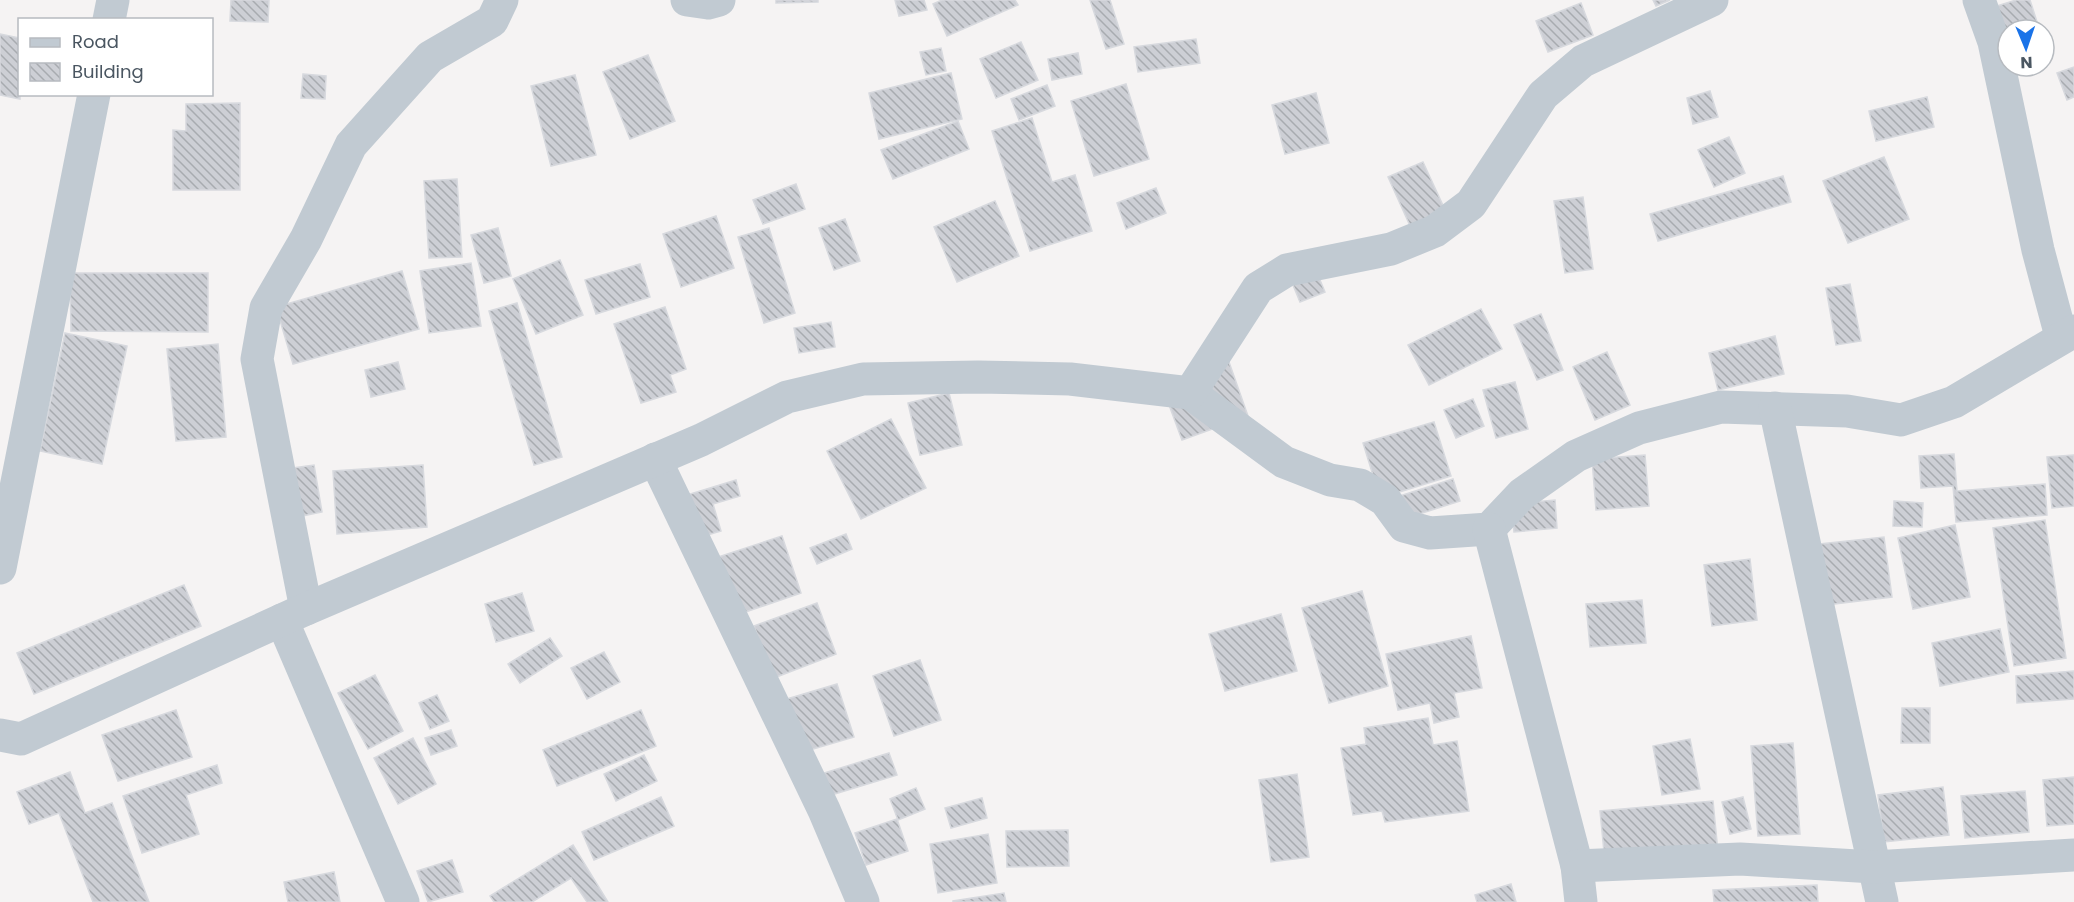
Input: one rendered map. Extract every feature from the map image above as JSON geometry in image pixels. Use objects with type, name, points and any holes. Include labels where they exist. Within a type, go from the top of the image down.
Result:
[{"type":"street","points":[[110,18],[113,0]]},
{"type":"street","points":[[403,902],[294,615],[257,359],[266,308],[306,239],[351,145],[430,57],[492,21],[502,0]]},
{"type":"street","points":[[687,0],[708,3],[719,0]]},
{"type":"street","points":[[1190,393],[1258,288],[1287,270],[1391,249],[1435,231],[1471,204],[1543,95],[1583,61],[1712,0]]},
{"type":"street","points":[[0,735],[21,739],[294,615],[655,459],[787,397],[863,379],[978,377],[1070,379],[1190,393],[1284,462],[1330,480],[1360,485],[1385,500],[1404,526],[1430,533],[1489,529],[1522,494],[1576,456],[1640,428],[1721,407],[1847,411],[1900,420],[1954,402],[2068,333],[2038,250],[1994,42],[1979,0]]},
{"type":"street","points":[[0,568],[94,96]]},
{"type":"street","points":[[1775,408],[1882,902]]},
{"type":"street","points":[[655,459],[824,810],[863,902]]},
{"type":"street","points":[[1489,529],[1577,866],[1581,902]]},
{"type":"street","points":[[1577,866],[1740,859],[1874,867],[2074,855]]},
{"type":"building","points":[[231,0],[269,0],[268,22],[230,21]]},
{"type":"building","points":[[776,0],[818,0],[818,2],[776,3]]},
{"type":"building","points":[[895,0],[924,0],[927,10],[899,16]]},
{"type":"building","points":[[942,0],[1015,0],[1018,5],[947,36],[933,4]]},
{"type":"building","points":[[1090,0],[1110,0],[1124,44],[1106,49]]},
{"type":"building","points":[[1653,0],[1670,0],[1656,6]]},
{"type":"building","points":[[2016,0],[2030,0],[2036,18],[1996,18],[1996,22],[1984,10]]},
{"type":"building","points":[[1581,3],[1593,35],[1548,52],[1536,21]]},
{"type":"building","points":[[0,34],[18,38],[18,96],[20,99],[0,95]]},
{"type":"building","points":[[1196,39],[1200,63],[1138,72],[1134,47]]},
{"type":"building","points":[[1021,42],[1038,80],[996,98],[980,59]]},
{"type":"building","points":[[941,48],[946,71],[926,75],[920,52]]},
{"type":"building","points":[[1078,53],[1082,74],[1052,80],[1048,59]]},
{"type":"building","points":[[648,55],[675,121],[630,139],[603,72]]},
{"type":"building","points":[[2074,67],[2074,97],[2067,100],[2057,73]]},
{"type":"building","points":[[951,73],[962,119],[879,139],[869,93]]},
{"type":"building","points":[[303,74],[326,76],[325,99],[301,98]]},
{"type":"building","points":[[575,75],[596,155],[551,166],[531,86]]},
{"type":"building","points":[[1126,84],[1149,159],[1094,176],[1071,101]]},
{"type":"building","points":[[1047,85],[1055,106],[1019,120],[1011,99]]},
{"type":"building","points":[[1710,91],[1718,117],[1693,124],[1687,98]]},
{"type":"building","points":[[1316,93],[1329,143],[1285,154],[1272,105]]},
{"type":"building","points":[[1927,97],[1934,127],[1876,141],[1869,111]]},
{"type":"building","points":[[240,103],[240,190],[173,190],[173,130],[186,131],[186,104]]},
{"type":"building","points":[[1032,118],[1052,182],[1075,175],[1092,231],[1030,251],[992,131]]},
{"type":"building","points":[[958,121],[969,149],[893,179],[881,150]]},
{"type":"building","points":[[1729,137],[1745,173],[1714,187],[1698,150]]},
{"type":"building","points":[[1884,157],[1909,219],[1848,243],[1823,181]]},
{"type":"building","points":[[1423,162],[1446,212],[1411,228],[1388,177]]},
{"type":"building","points":[[1783,176],[1791,202],[1658,241],[1650,214]]},
{"type":"building","points":[[457,179],[462,257],[429,258],[424,181]]},
{"type":"building","points":[[796,184],[805,209],[763,224],[753,200]]},
{"type":"building","points":[[1156,188],[1166,213],[1126,229],[1117,203]]},
{"type":"building","points":[[1583,197],[1593,269],[1565,273],[1554,201]]},
{"type":"building","points":[[995,201],[1019,256],[957,282],[934,227]]},
{"type":"building","points":[[716,216],[734,268],[681,287],[663,234]]},
{"type":"building","points":[[845,219],[860,261],[834,270],[819,228]]},
{"type":"building","points":[[498,228],[511,276],[484,283],[471,235]]},
{"type":"building","points":[[769,228],[795,313],[764,323],[738,237]]},
{"type":"building","points":[[560,260],[583,315],[536,334],[513,279]]},
{"type":"building","points":[[471,263],[481,326],[429,333],[420,271]]},
{"type":"building","points":[[1313,263],[1325,292],[1300,302],[1288,273]]},
{"type":"building","points":[[640,264],[650,297],[596,314],[585,280]]},
{"type":"building","points":[[402,271],[419,329],[293,364],[276,307]]},
{"type":"building","points":[[70,273],[208,273],[208,332],[71,331]]},
{"type":"building","points":[[1850,284],[1861,341],[1836,345],[1826,288]]},
{"type":"building","points":[[517,303],[562,457],[534,465],[489,311]]},
{"type":"building","points":[[665,307],[686,369],[670,375],[676,392],[641,403],[614,324]]},
{"type":"building","points":[[1481,309],[1502,349],[1429,385],[1408,345]]},
{"type":"building","points":[[1541,314],[1563,370],[1537,380],[1514,325]]},
{"type":"building","points":[[831,322],[835,347],[799,353],[794,328]]},
{"type":"building","points":[[65,333],[127,346],[102,464],[40,451]]},
{"type":"building","points":[[1775,336],[1784,374],[1718,390],[1709,353]]},
{"type":"building","points":[[218,344],[226,437],[176,441],[167,349]]},
{"type":"building","points":[[1607,352],[1630,405],[1595,420],[1573,367]]},
{"type":"building","points":[[398,362],[405,389],[371,397],[365,370]]},
{"type":"building","points":[[1229,362],[1248,416],[1182,440],[1162,386]]},
{"type":"building","points":[[1515,382],[1528,429],[1496,438],[1483,390]]},
{"type":"building","points":[[949,393],[962,445],[920,455],[908,403]]},
{"type":"building","points":[[1473,399],[1484,426],[1456,438],[1444,410]]},
{"type":"building","points":[[891,419],[926,488],[861,519],[827,451]]},
{"type":"building","points":[[1434,422],[1451,476],[1380,498],[1363,443]]},
{"type":"building","points":[[1954,454],[1957,491],[2045,484],[2047,515],[1956,522],[1953,486],[1921,488],[1919,456]]},
{"type":"building","points":[[1645,455],[1649,506],[1596,510],[1592,459]]},
{"type":"building","points":[[2074,455],[2074,506],[2052,508],[2047,457]]},
{"type":"building","points":[[314,465],[322,512],[302,516],[293,468]]},
{"type":"building","points":[[423,465],[427,527],[337,534],[333,471]]},
{"type":"building","points":[[1453,479],[1460,501],[1391,523],[1384,501]]},
{"type":"building","points":[[736,480],[740,496],[713,504],[721,531],[687,541],[674,499]]},
{"type":"building","points":[[1555,500],[1557,528],[1514,532],[1511,504]]},
{"type":"building","points":[[1894,501],[1923,503],[1922,527],[1893,526]]},
{"type":"building","points":[[2045,520],[2066,658],[2014,666],[1993,528]]},
{"type":"building","points":[[1955,525],[1970,597],[1913,609],[1898,538]]},
{"type":"building","points":[[846,534],[852,549],[817,564],[810,548]]},
{"type":"building","points":[[782,536],[801,593],[725,619],[706,561]]},
{"type":"building","points":[[1884,537],[1892,597],[1827,605],[1820,544]]},
{"type":"building","points":[[1750,559],[1757,620],[1712,626],[1704,565]]},
{"type":"building","points":[[184,585],[201,626],[34,694],[17,653]]},
{"type":"building","points":[[1362,591],[1388,686],[1329,703],[1302,608]]},
{"type":"building","points":[[522,593],[534,631],[496,642],[485,604]]},
{"type":"building","points":[[1642,600],[1646,643],[1590,647],[1586,604]]},
{"type":"building","points":[[817,603],[836,654],[774,678],[754,626]]},
{"type":"building","points":[[1281,614],[1297,671],[1225,691],[1209,634]]},
{"type":"building","points":[[2000,629],[2009,672],[1940,686],[1932,643]]},
{"type":"building","points":[[1471,636],[1482,688],[1454,693],[1459,717],[1434,723],[1430,703],[1398,710],[1386,654]]},
{"type":"building","points":[[550,638],[562,656],[520,683],[508,664]]},
{"type":"building","points":[[604,652],[620,682],[587,699],[571,668]]},
{"type":"building","points":[[920,660],[941,720],[894,736],[873,676]]},
{"type":"building","points":[[2074,671],[2074,699],[2017,703],[2016,676]]},
{"type":"building","points":[[375,675],[403,731],[368,749],[338,693]]},
{"type":"building","points":[[837,684],[854,737],[796,754],[780,701]]},
{"type":"building","points":[[437,695],[449,721],[430,729],[419,703]]},
{"type":"building","points":[[1902,708],[1930,708],[1930,743],[1901,743]]},
{"type":"building","points":[[176,710],[192,757],[118,781],[102,735]]},
{"type":"building","points":[[641,710],[656,746],[557,786],[543,750]]},
{"type":"building","points":[[1428,718],[1433,745],[1457,741],[1469,811],[1385,822],[1382,811],[1353,815],[1341,748],[1366,744],[1364,728]]},
{"type":"building","points":[[451,730],[457,746],[431,755],[425,738]]},
{"type":"building","points":[[413,738],[436,784],[398,804],[374,758]]},
{"type":"building","points":[[1690,739],[1700,789],[1662,795],[1653,746]]},
{"type":"building","points":[[1793,743],[1800,834],[1758,836],[1751,746]]},
{"type":"building","points":[[889,753],[897,775],[815,800],[808,778]]},
{"type":"building","points":[[644,755],[657,781],[616,801],[604,774]]},
{"type":"building","points":[[217,765],[222,783],[186,795],[199,834],[142,853],[123,796]]},
{"type":"building","points":[[70,772],[85,813],[112,803],[149,902],[93,902],[59,813],[29,824],[17,792]]},
{"type":"building","points":[[1297,774],[1309,857],[1271,862],[1259,780]]},
{"type":"building","points":[[2074,777],[2074,824],[2047,826],[2043,780]]},
{"type":"building","points":[[1943,787],[1949,835],[1884,842],[1878,795]]},
{"type":"building","points":[[916,788],[925,809],[898,820],[890,799]]},
{"type":"building","points":[[2025,791],[2029,832],[1965,838],[1961,796]]},
{"type":"building","points":[[661,797],[674,826],[594,860],[582,832]]},
{"type":"building","points":[[1743,797],[1751,829],[1730,834],[1722,802]]},
{"type":"building","points":[[982,798],[987,818],[951,828],[945,808]]},
{"type":"building","points":[[1713,801],[1718,852],[1605,862],[1600,811]]},
{"type":"building","points":[[897,819],[908,851],[866,865],[855,833]]},
{"type":"building","points":[[1068,830],[1069,866],[1007,867],[1006,831]]},
{"type":"building","points":[[988,834],[997,883],[938,893],[930,844]]},
{"type":"building","points":[[573,845],[608,902],[587,902],[571,878],[532,902],[494,902],[490,896]]},
{"type":"building","points":[[452,860],[463,892],[428,902],[417,871]]},
{"type":"building","points":[[334,872],[340,902],[288,902],[284,882]]},
{"type":"building","points":[[1511,884],[1516,902],[1477,902],[1475,895]]},
{"type":"building","points":[[1817,885],[1818,902],[1714,902],[1713,890]]},
{"type":"building","points":[[1004,893],[1006,902],[953,902],[953,901]]}]
